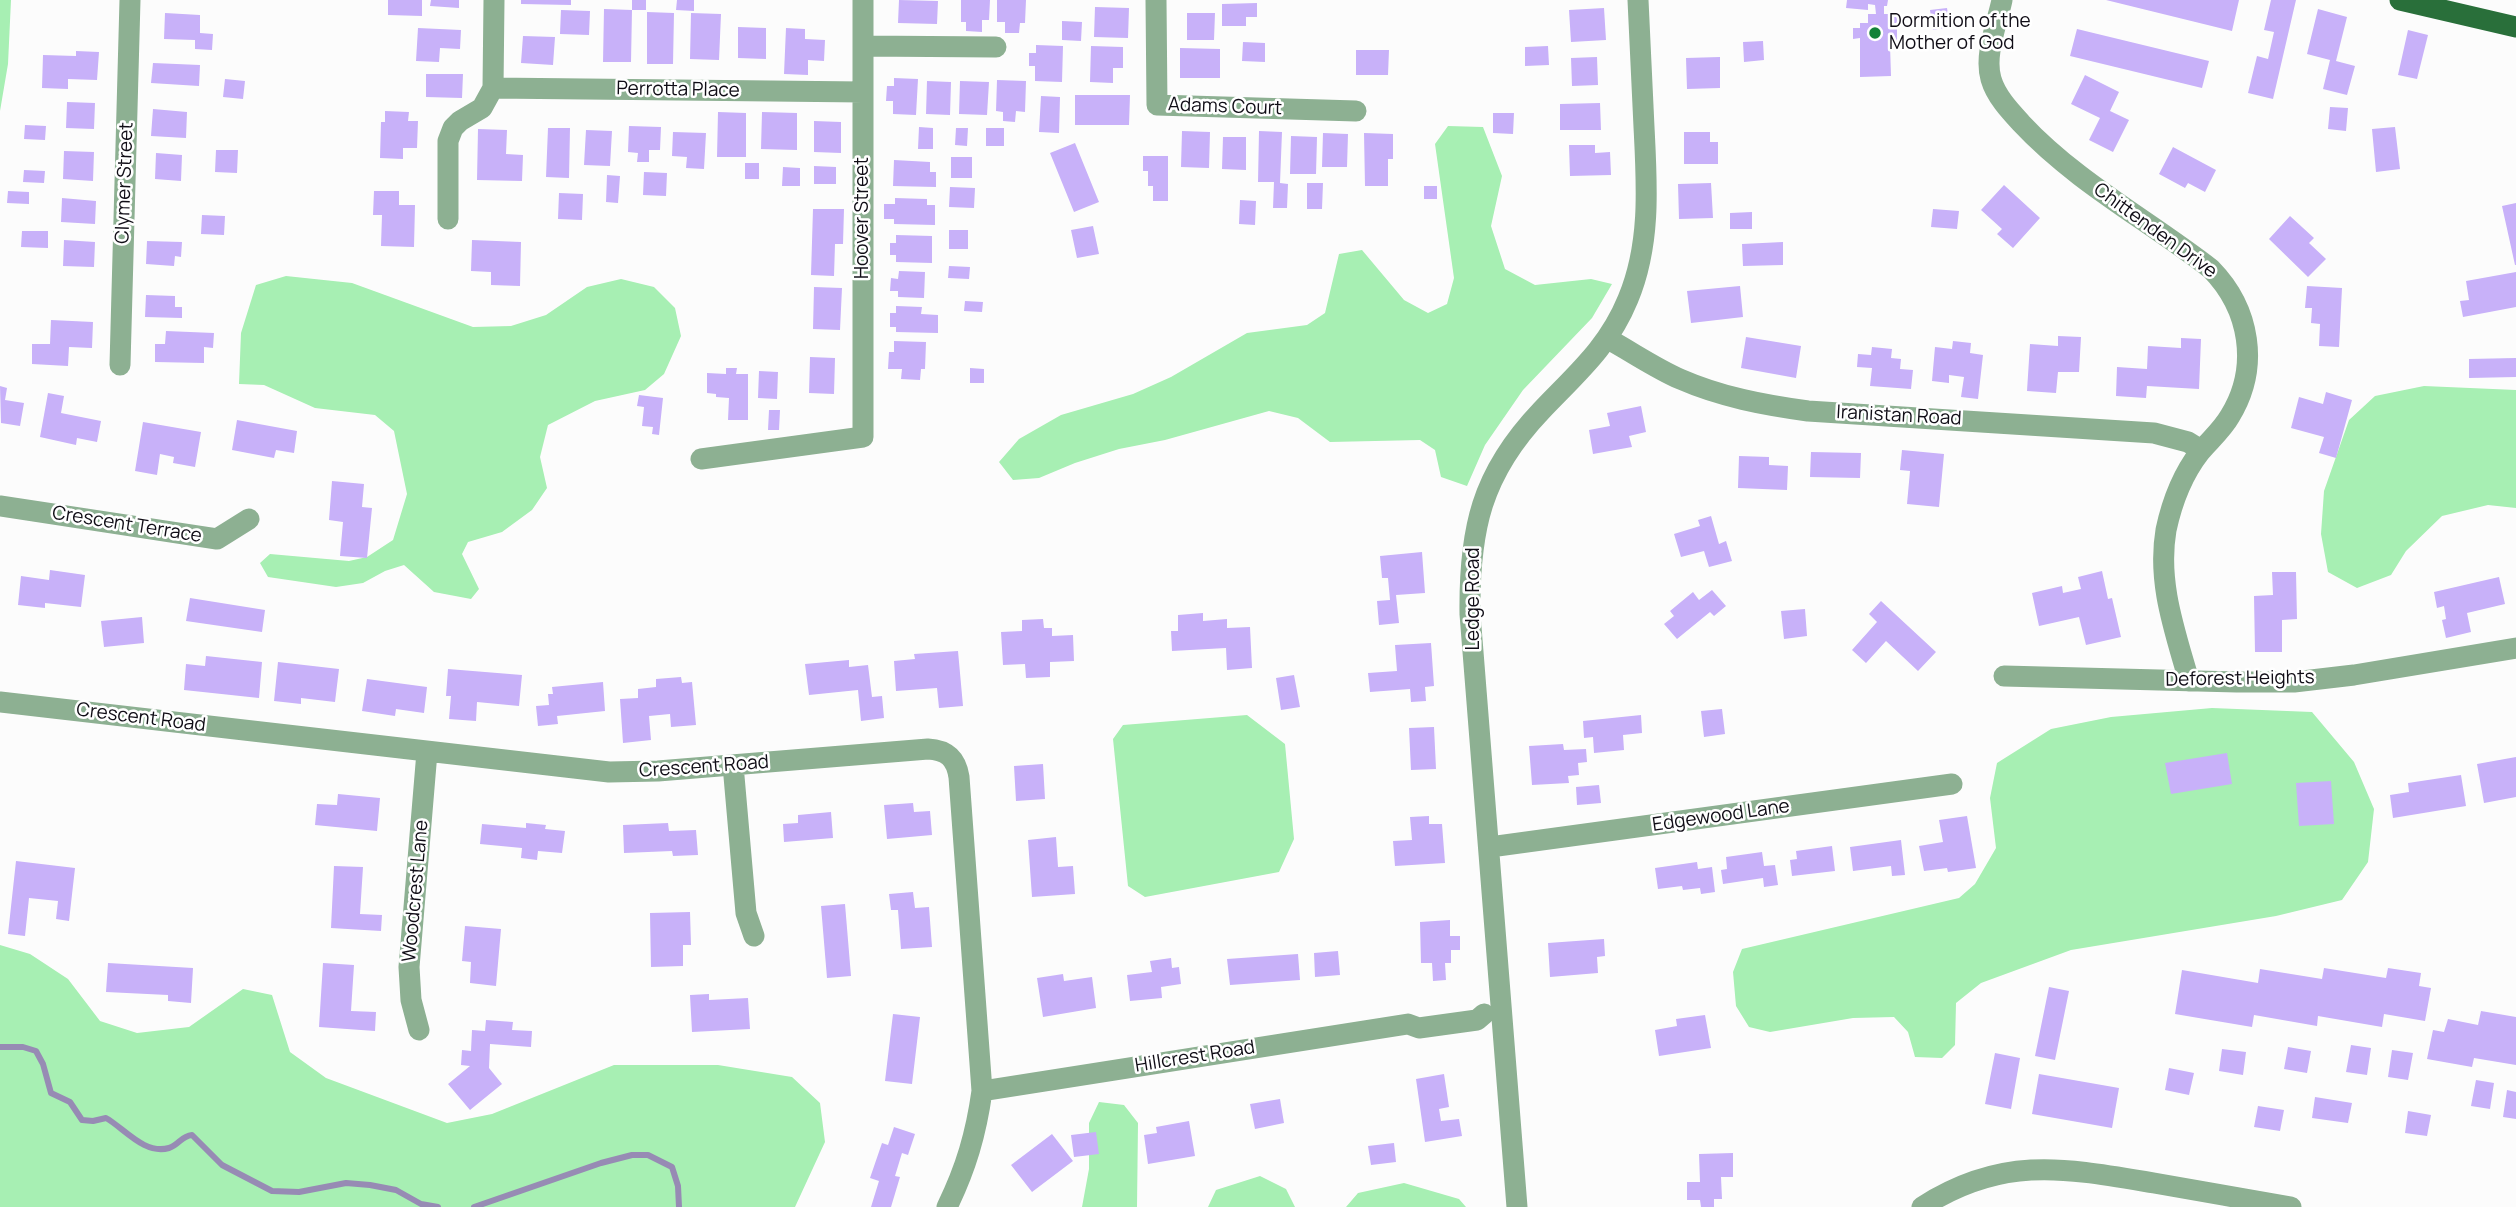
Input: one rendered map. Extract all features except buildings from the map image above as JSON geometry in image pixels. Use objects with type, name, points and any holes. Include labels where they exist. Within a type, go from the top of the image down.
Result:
[{"type":"main road","points":[[2400,0],[2516,27]]},
{"type":"street","name":"Clymer Street","points":[[120,365],[130,0]]},
{"type":"street","points":[[449,219],[448,141],[453,128],[482,108],[493,88],[494,0]]},
{"type":"street","name":"Hoover Street","points":[[701,459],[863,437],[863,0]]},
{"type":"street","name":"Adams Court","points":[[1156,0],[1157,105],[1356,111]]},
{"type":"street","name":"Ledge Road","points":[[1517,1207],[1493,1013],[1490,847],[1470,614],[1470,576],[1475,531],[1486,492],[1507,453],[1528,424],[1580,373],[1608,339],[1629,298],[1636,277],[1646,227],[1639,0]]},
{"type":"street","name":"Chittenden Drive","points":[[2002,0],[1991,50],[1990,71],[1991,80],[2004,103],[2034,137],[2071,169],[2211,269],[2226,285],[2245,324],[2246,369],[2242,391],[2233,412],[2221,430],[2201,450],[2178,489],[2166,530],[2163,573],[2165,592],[2189,681]]},
{"type":"street","points":[[863,46],[996,47]]},
{"type":"street","name":"Perrotta Place","points":[[493,88],[863,92]]},
{"type":"street","name":"Iranistan Road","points":[[1608,339],[1680,379],[1754,403],[1808,411],[2154,433],[2180,439],[2201,450]]},
{"type":"street","name":"Crescent Terrace","points":[[0,506],[217,539],[249,519]]},
{"type":"street","name":"Deforest Heights","points":[[2004,676],[2294,682],[2354,675],[2516,648]]},
{"type":"street","name":"Crescent Road","points":[[0,702],[609,772],[938,749],[954,759],[959,777],[982,1091],[976,1130],[967,1161],[947,1207]]},
{"type":"street","name":"Woodcrest Lane","points":[[419,1030],[411,1000],[409,967],[427,752]]},
{"type":"street","points":[[733,765],[746,914],[754,936]]},
{"type":"street","name":"Edgewood Lane","points":[[1490,847],[1952,784]]},
{"type":"street","name":"Hillcrest Road","points":[[982,1091],[1408,1024],[1418,1016],[1476,1009],[1493,1013]]},
{"type":"street","points":[[1922,1207],[1986,1178],[2008,1172],[2054,1168],[2093,1172],[2291,1207]]},
{"type":"green space","points":[[0,0],[11,0],[8,64],[0,111]]},
{"type":"green space","points":[[1448,126],[1483,127],[1502,176],[1491,226],[1505,269],[1535,285],[1591,279],[1612,284],[1592,318],[1523,390],[1485,445],[1467,486],[1441,477],[1435,450],[1420,440],[1330,442],[1298,418],[1269,411],[1165,440],[1119,449],[1039,478],[1013,480],[999,462],[1019,439],[1061,415],[1133,394],[1171,377],[1247,333],[1307,325],[1325,313],[1339,254],[1362,250],[1404,300],[1428,313],[1447,304],[1454,278],[1435,144]]},
{"type":"green space","points":[[286,276],[352,283],[473,327],[511,326],[546,315],[587,287],[621,279],[654,287],[675,308],[681,336],[664,374],[645,390],[595,401],[548,425],[540,457],[547,488],[532,510],[502,532],[468,542],[462,554],[479,589],[471,599],[434,592],[404,565],[385,571],[363,583],[336,587],[268,577],[260,563],[270,554],[349,561],[367,557],[393,540],[407,494],[394,431],[375,415],[315,408],[264,385],[239,384],[241,333],[256,285]]},
{"type":"green space","points":[[2424,386],[2516,390],[2516,508],[2488,505],[2442,516],[2406,551],[2391,575],[2357,588],[2328,572],[2321,534],[2324,491],[2349,420],[2375,396]]},
{"type":"green space","points":[[2212,708],[2312,712],[2354,762],[2374,809],[2368,862],[2342,900],[2276,916],[2071,950],[1981,983],[1956,1003],[1955,1045],[1942,1058],[1915,1057],[1908,1032],[1894,1017],[1853,1018],[1770,1032],[1749,1027],[1736,1006],[1733,972],[1742,949],[1959,898],[1975,884],[1996,848],[1990,798],[1997,763],[2051,729],[2111,717]]},
{"type":"green space","points":[[1247,715],[1285,744],[1294,839],[1279,872],[1145,897],[1128,886],[1113,739],[1123,725]]},
{"type":"green space","points":[[0,945],[30,954],[68,979],[100,1021],[137,1033],[189,1027],[243,989],[272,995],[290,1052],[326,1078],[447,1123],[492,1114],[614,1065],[718,1065],[792,1077],[820,1103],[825,1142],[795,1207],[0,1207]]},
{"type":"green space","points":[[1099,1102],[1124,1105],[1138,1123],[1137,1207],[1082,1207],[1089,1169],[1089,1123]]},
{"type":"green space","points":[[1260,1176],[1286,1189],[1295,1207],[1208,1207],[1216,1190]]},
{"type":"green space","points":[[1404,1183],[1459,1199],[1466,1207],[1346,1207],[1358,1193]]},
{"type":"waterway","points":[[0,1047],[23,1047],[36,1051],[43,1064],[51,1093],[70,1102],[82,1120],[106,1118],[151,1148],[169,1148],[192,1135],[222,1165],[272,1191],[299,1192],[346,1183],[370,1185],[396,1190],[421,1204],[438,1207]]},
{"type":"waterway","points":[[474,1207],[632,1155],[648,1155],[672,1167],[678,1186],[679,1207]]},
{"type":"place","name":"Dormition of the Mother of God","points":[[1875,33]]}]
